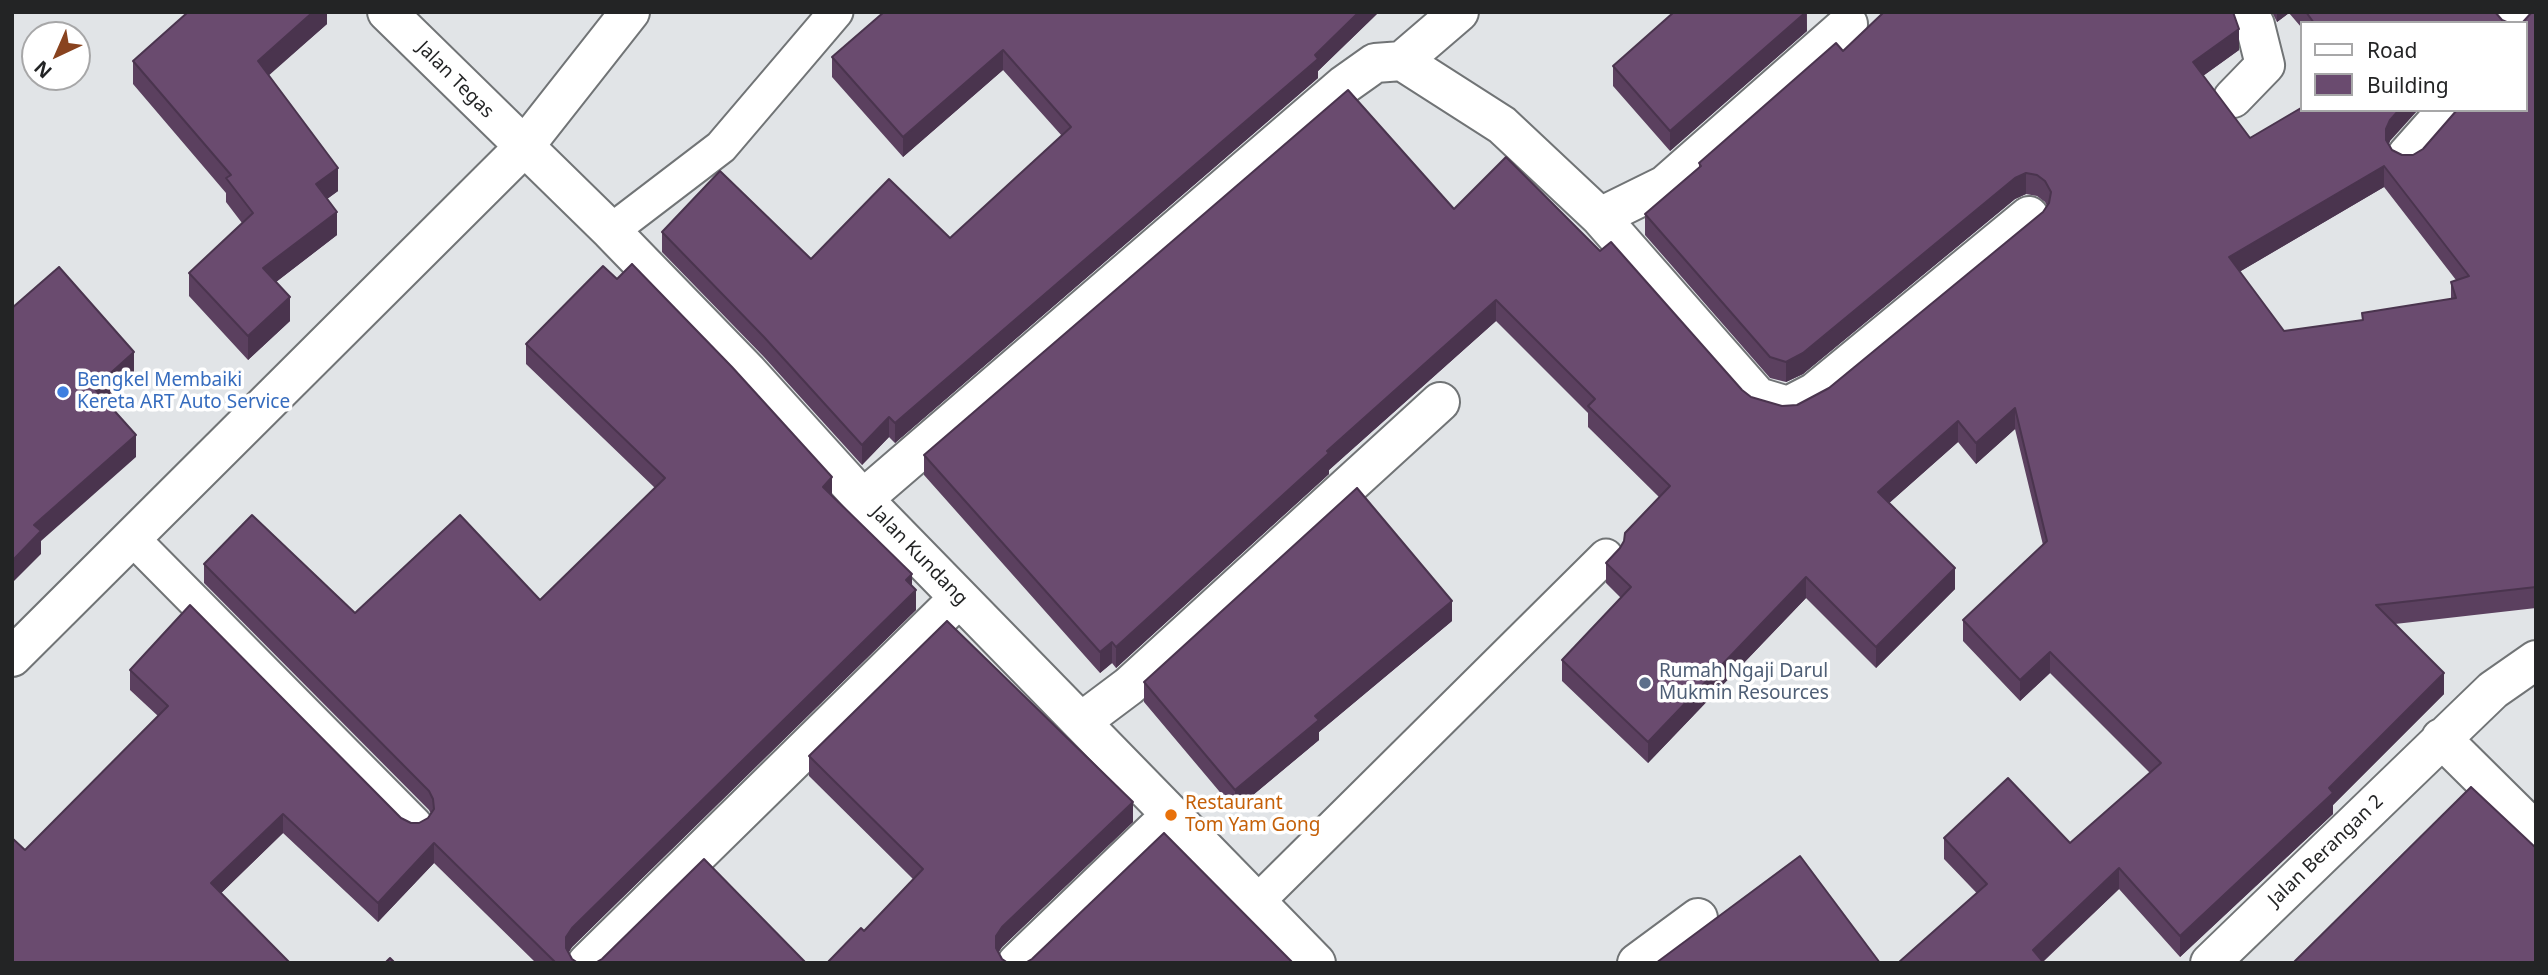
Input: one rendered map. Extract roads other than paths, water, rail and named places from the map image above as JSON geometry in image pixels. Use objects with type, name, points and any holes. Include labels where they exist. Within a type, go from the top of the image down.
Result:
[{"type":"street","name":"Jalan Tegas","points":[[387,12],[523,148]]},
{"type":"street","points":[[12,657],[523,148],[630,12]]},
{"type":"street","points":[[863,499],[1344,85],[1375,63],[1402,61],[1459,12]]},
{"type":"street","points":[[2233,98],[2265,65],[2255,25],[2248,12]]},
{"type":"street","points":[[1600,217],[1665,185],[1848,24]]},
{"type":"street","points":[[1402,61],[1502,125],[1600,217],[1758,397],[1788,406],[1815,392],[2029,216]]},
{"type":"street","points":[[2407,155],[2445,112]]},
{"type":"street","name":"Jalan Kundang","points":[[523,148],[611,232],[748,372],[863,499],[1316,963]]},
{"type":"street","points":[[1082,722],[1129,686],[1440,402]]},
{"type":"street","points":[[587,963],[960,598]]},
{"type":"street","name":"Jalan Berangan 2","points":[[2210,963],[2441,738],[2493,690],[2536,660]]},
{"type":"street","points":[[2441,738],[2536,832]]},
{"type":"street","points":[[1017,963],[1171,815]]},
{"type":"street","points":[[1637,963],[1698,918]]},
{"type":"lane","points":[[611,232],[721,147],[836,12]]},
{"type":"lane","points":[[132,538],[415,824]]},
{"type":"lane","points":[[1257,902],[1605,556]]},
{"type":"place","name":"Bengkel Membaiki Kereta ART Auto Service","points":[[63,392]]},
{"type":"place","name":"Rumah Ngaji Darul Mukmin Resources","points":[[1645,683]]},
{"type":"place","name":"Restaurant Tom Yam Gong","points":[[1171,815]]}]
